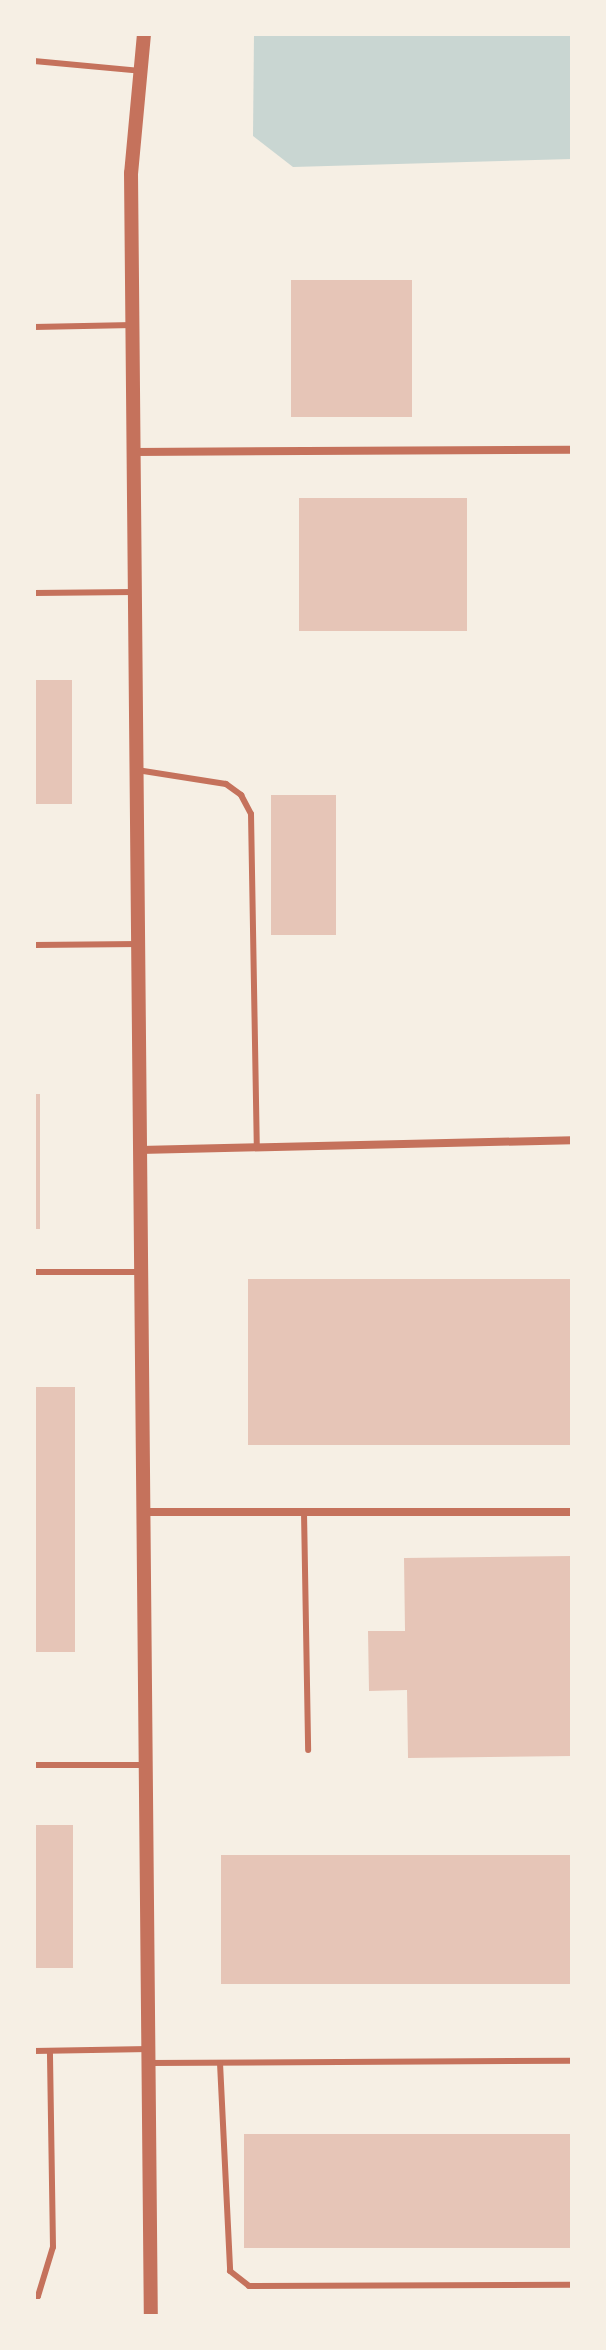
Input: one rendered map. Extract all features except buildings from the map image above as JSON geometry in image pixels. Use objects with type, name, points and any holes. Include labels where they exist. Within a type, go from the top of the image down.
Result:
[{"type":"street","points":[[144,34],[131,173],[151,2316]]},
{"type":"street","points":[[134,452],[572,450]]},
{"type":"street","points":[[140,1150],[572,1140]]},
{"type":"street","points":[[143,1512],[572,1512]]},
{"type":"lane","points":[[34,61],[141,71]]},
{"type":"lane","points":[[34,327],[133,325]]},
{"type":"lane","points":[[34,593],[135,592]]},
{"type":"lane","points":[[137,770],[226,784],[241,795],[251,814],[257,1147]]},
{"type":"lane","points":[[34,945],[139,944]]},
{"type":"lane","points":[[34,1272],[141,1272]]},
{"type":"lane","points":[[304,1512],[308,1750]]},
{"type":"lane","points":[[34,1765],[146,1765]]},
{"type":"lane","points":[[34,2051],[149,2056],[220,2063],[572,2061]]},
{"type":"lane","points":[[34,2296],[38,2296],[53,2247],[50,2051]]},
{"type":"lane","points":[[220,2063],[230,2271],[249,2286],[572,2285]]},
{"type":"shaded area","points":[[254,34],[572,34],[572,159],[293,167],[253,136]]}]
